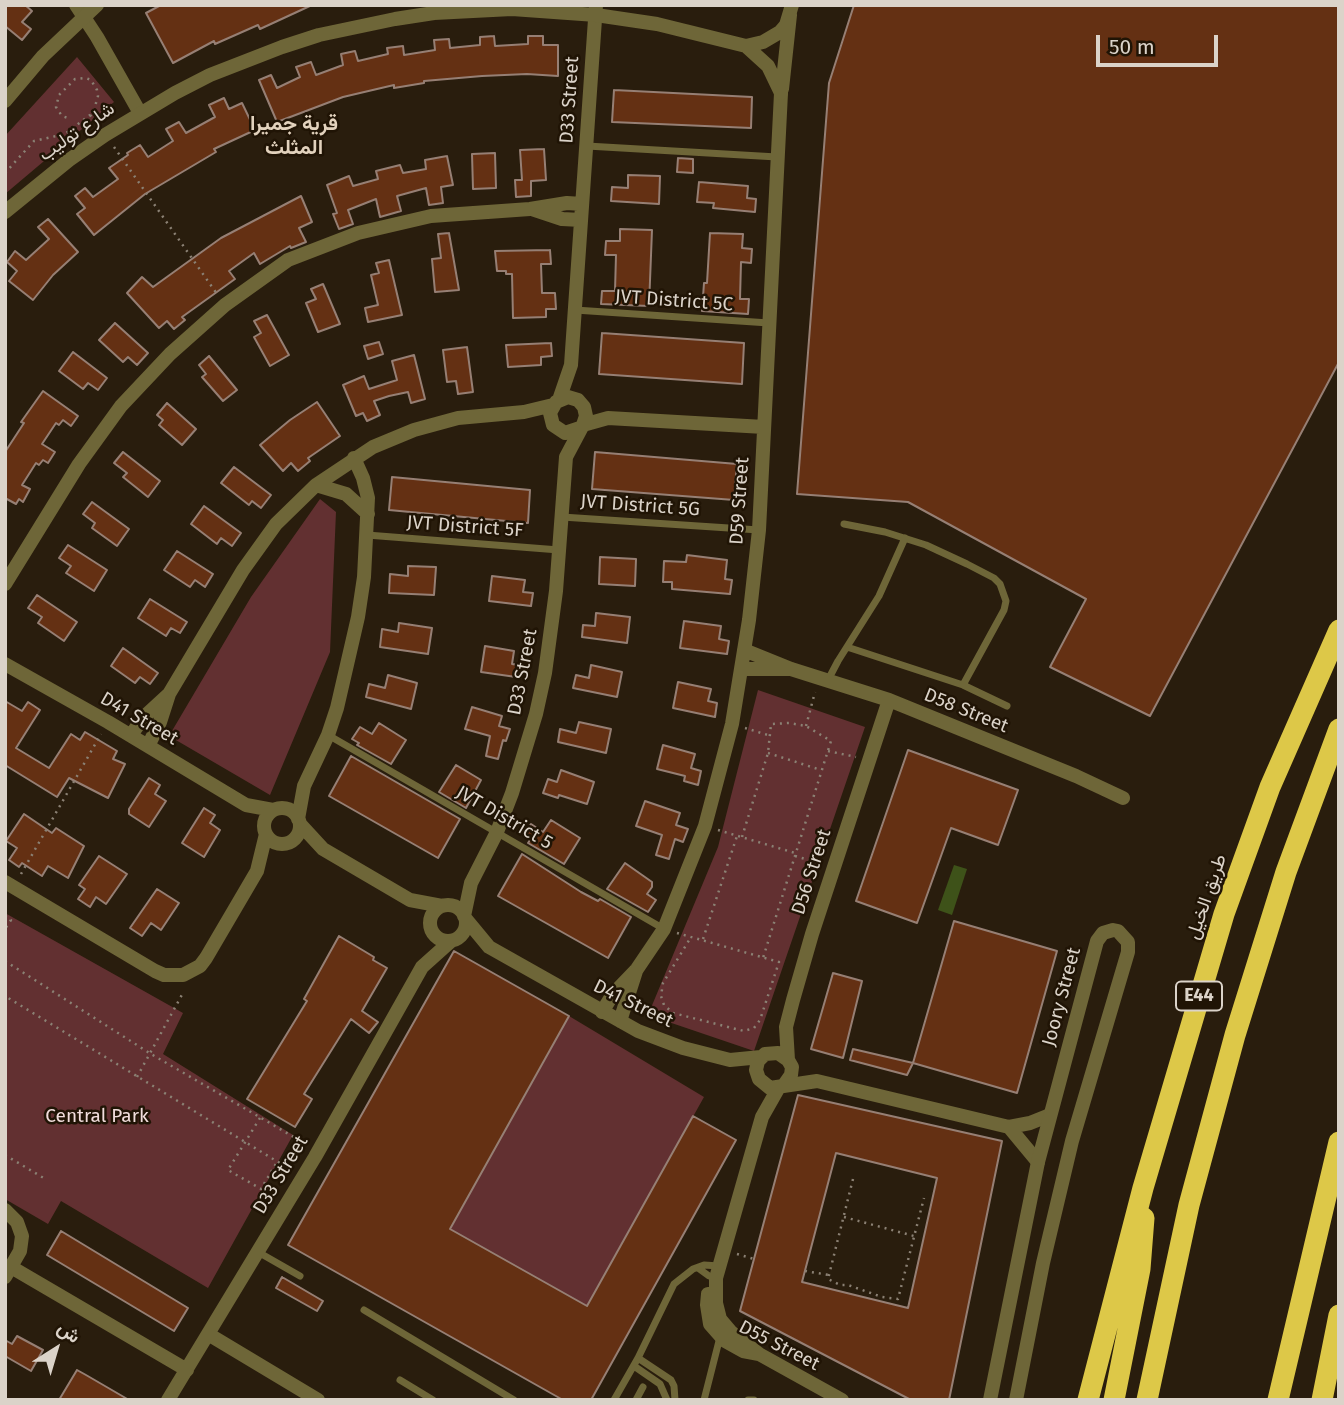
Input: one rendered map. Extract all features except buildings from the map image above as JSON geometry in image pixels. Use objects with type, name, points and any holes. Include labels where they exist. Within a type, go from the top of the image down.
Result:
[{"type":"highway","name":"طريق الخيل","points":[[1143,1188],[1207,968],[1239,871],[1289,741],[1339,630]]},
{"type":"highway","points":[[1147,1400],[1189,1205],[1235,1035],[1286,872],[1339,729]]},
{"type":"highway","points":[[1278,1400],[1339,1142]]},
{"type":"highway","points":[[1088,1400],[1143,1188]]},
{"type":"highway","points":[[1114,1400],[1140,1269],[1143,1188]]},
{"type":"highway","points":[[1322,1400],[1339,1315]]},
{"type":"street","points":[[5,101],[80,11],[97,5]]},
{"type":"street","name":"شارع توليب","points":[[5,212],[60,166],[105,135],[187,87],[282,47],[357,26],[434,13],[473,10],[596,10],[746,46]]},
{"type":"street","name":"D33 Street","points":[[580,402],[571,365],[596,10]]},
{"type":"street","points":[[746,46],[772,38],[780,32],[791,10]]},
{"type":"street","name":"D59 Street","points":[[601,1012],[613,994],[637,969],[664,929],[705,826],[732,723],[759,530],[781,93],[791,10]]},
{"type":"street","points":[[80,11],[140,113]]},
{"type":"street","points":[[746,46],[768,66],[781,93]]},
{"type":"street","points":[[5,584],[99,434],[145,379],[225,305],[288,260],[358,233],[432,216],[530,209],[563,203],[582,204]]},
{"type":"street","points":[[530,209],[562,219],[581,220]]},
{"type":"street","name":"D33 Street","points":[[556,402],[571,365]]},
{"type":"street","points":[[148,746],[160,722],[169,694],[258,547],[276,524],[316,485],[354,458],[394,438],[436,423],[480,415],[524,412],[568,397],[608,418]]},
{"type":"street","points":[[553,425],[550,413],[556,402]]},
{"type":"street","points":[[580,402],[586,411],[582,427]]},
{"type":"street","points":[[524,412],[565,433],[608,418],[764,428]]},
{"type":"street","name":"D33 Street","points":[[553,425],[566,457]]},
{"type":"street","name":"D33 Street","points":[[465,917],[471,883],[496,832],[525,754],[536,714],[552,632],[566,457],[582,427]]},
{"type":"street","points":[[257,871],[296,837],[304,786],[328,735],[352,648],[364,576],[368,514],[366,488],[354,458]]},
{"type":"street","points":[[316,485],[346,494],[368,514]]},
{"type":"street","name":"D58 Street","points":[[744,650],[888,700],[1076,776],[1123,798]]},
{"type":"street","name":"D41 Street","points":[[8,663],[246,805],[265,831]]},
{"type":"street","name":"D58 Street","points":[[741,669],[791,668]]},
{"type":"street","points":[[131,735],[146,715],[169,694]]},
{"type":"street","name":"D56 Street","points":[[789,1061],[786,1027],[833,867],[888,700]]},
{"type":"street","points":[[9,884],[155,971],[174,977],[192,972],[206,958],[257,871],[263,853],[265,818],[292,799],[304,786]]},
{"type":"street","name":"D41 Street","points":[[246,805],[275,809]]},
{"type":"street","points":[[275,809],[292,811],[323,849],[410,900],[459,909],[465,917],[464,931],[453,940],[437,938],[410,900]]},
{"type":"street","points":[[265,831],[272,841],[323,849]]},
{"type":"street","name":"D33 Street","points":[[443,906],[471,883]]},
{"type":"street","points":[[430,927],[432,915],[443,906]]},
{"type":"street","name":"D41 Street","points":[[465,917],[489,947]]},
{"type":"street","name":"D33 Street","points":[[169,1400],[315,1157],[422,967],[430,927]]},
{"type":"street","name":"Joory Street","points":[[990,1400],[1038,1162],[1097,942],[1103,933],[1118,931],[1128,942],[1128,952],[1072,1141],[1040,1275],[1016,1400]]},
{"type":"street","name":"D33 Street","points":[[422,967],[453,940]]},
{"type":"street","name":"D41 Street","points":[[453,940],[489,947],[601,1012],[675,1045],[730,1060],[759,1079]]},
{"type":"street","name":"D59 Street","points":[[620,1021],[637,969]]},
{"type":"street","points":[[762,1117],[757,1065],[786,1027]]},
{"type":"street","points":[[765,1055],[782,1054],[817,1081]]},
{"type":"street","name":"D41 Street","points":[[730,1060],[765,1055]]},
{"type":"street","points":[[759,1354],[731,1332],[720,1319],[716,1303],[717,1272],[762,1117],[791,1075],[789,1061]]},
{"type":"street","points":[[759,1079],[770,1087],[817,1081],[1009,1127],[1030,1124],[1050,1115]]},
{"type":"street","points":[[1009,1127],[1038,1162]]},
{"type":"street","points":[[5,1210],[17,1222],[22,1236],[20,1251],[8,1272],[187,1370]]},
{"type":"street","name":"D55 Street","points":[[717,1272],[707,1304],[710,1324],[720,1337],[743,1351],[759,1354],[842,1400]]},
{"type":"street","points":[[208,1334],[318,1400]]},
{"type":"lane","points":[[586,146],[778,158]]},
{"type":"lane","name":"JVT District 5C","points":[[575,310],[770,324]]},
{"type":"lane","name":"JVT District 5G","points":[[561,516],[759,530]]},
{"type":"lane","points":[[844,524],[905,538],[994,578],[1004,592],[1004,610],[963,685]]},
{"type":"lane","name":"JVT District 5F","points":[[367,536],[559,550]]},
{"type":"lane","points":[[824,678],[879,596],[905,538]]},
{"type":"lane","points":[[847,647],[963,685],[1007,706]]},
{"type":"lane","name":"JVT District 5","points":[[328,735],[664,929]]},
{"type":"lane","points":[[258,1252],[300,1276]]},
{"type":"lane","points":[[698,1268],[709,1276],[717,1272]]},
{"type":"lane","points":[[614,1400],[634,1366],[674,1284],[686,1272],[698,1268],[717,1272]]},
{"type":"lane","points":[[364,1310],[514,1400]]},
{"type":"lane","points":[[704,1400],[720,1337]]},
{"type":"lane","points":[[638,1358],[671,1380],[675,1400]]},
{"type":"lane","points":[[634,1366],[660,1384],[667,1400]]},
{"type":"lane","points":[[400,1380],[433,1400]]},
{"type":"lane","points":[[636,1400],[643,1387]]},
{"type":"lane","points":[[748,1400],[754,1400]]},
{"type":"path","points":[[5,173],[34,141],[65,134],[90,115],[97,103],[97,90],[91,80],[80,78],[70,83],[57,100],[59,112],[68,118]]},
{"type":"path","points":[[90,115],[225,305]]},
{"type":"path","points":[[806,726],[824,678]]},
{"type":"path","points":[[9,884],[108,722]]},
{"type":"path","points":[[732,723],[771,736]]},
{"type":"path","points":[[702,940],[768,753],[771,724],[806,726],[831,741],[763,958]]},
{"type":"path","points":[[828,751],[858,757],[862,744],[873,747]]},
{"type":"path","points":[[768,753],[822,770]]},
{"type":"path","points":[[705,826],[833,867]]},
{"type":"path","points":[[5,916],[11,920],[5,929]]},
{"type":"path","points":[[664,929],[779,962],[760,1020],[754,1028],[744,1031],[673,1013],[662,1000],[663,983],[691,937]]},
{"type":"path","points":[[5,961],[151,1054],[299,1140],[283,1165],[6,997]]},
{"type":"path","points":[[137,1077],[192,972]]},
{"type":"path","points":[[260,1118],[228,1170],[261,1189],[278,1161]]},
{"type":"path","points":[[5,1156],[47,1180]]},
{"type":"path","points":[[853,1179],[828,1279],[840,1286],[848,1285],[882,1297],[898,1299],[924,1198]]},
{"type":"path","points":[[844,1217],[914,1236]]},
{"type":"path","points":[[805,1271],[829,1275]]},
{"type":"green space","points":[[77,57],[114,102],[5,194],[5,136]]},
{"type":"green space","points":[[320,499],[336,512],[330,652],[270,795],[169,736],[251,597]]},
{"type":"green space","points":[[758,690],[865,727],[754,1051],[648,1015],[718,847]]},
{"type":"green space","name":"Central Park","points":[[5,913],[183,1013],[163,1054],[293,1135],[208,1288],[61,1201],[48,1224],[5,1199]]},
{"type":"green space","points":[[569,1016],[704,1097],[587,1306],[450,1229]]},
{"type":"shaded area","points":[[954,865],[967,869],[952,915],[938,910]]},
{"type":"district","name":"قرية جميرا المثلث","points":[[294,136]]}]
